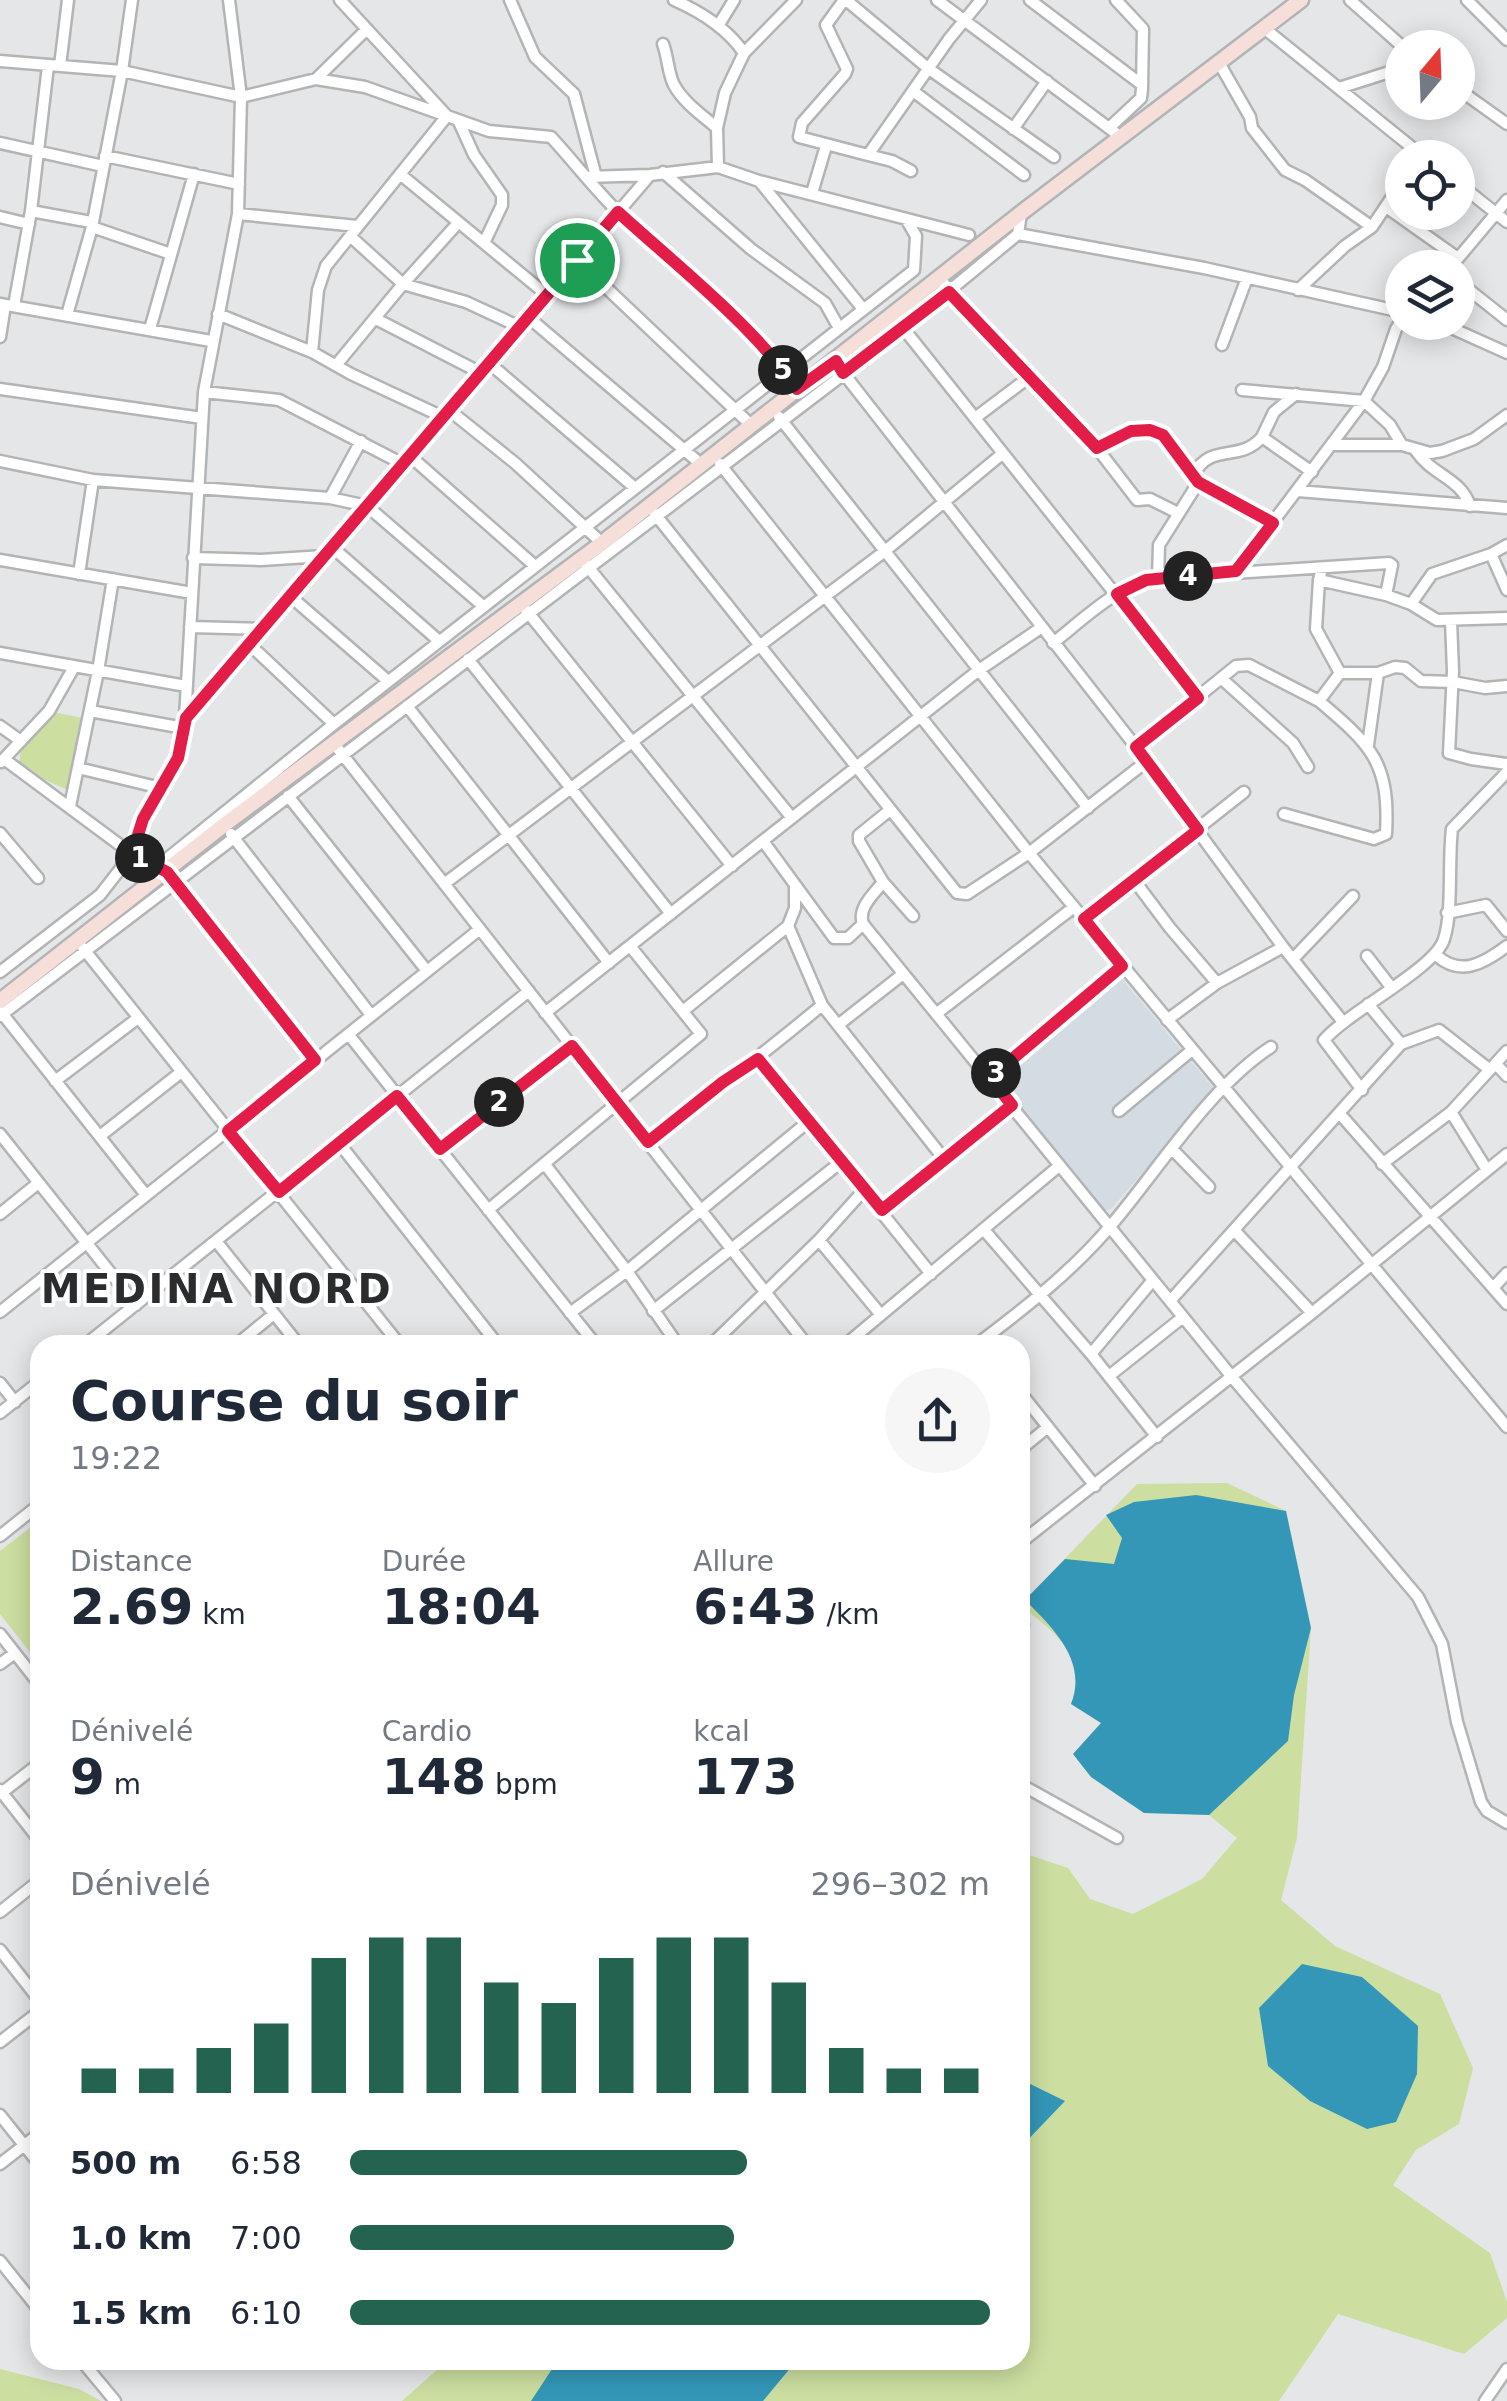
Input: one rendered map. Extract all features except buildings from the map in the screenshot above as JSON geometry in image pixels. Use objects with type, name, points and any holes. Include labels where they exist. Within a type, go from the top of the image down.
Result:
[{"type":"street","points":[[0,338],[29,224],[37,153],[68,0]]},
{"type":"street","points":[[67,315],[104,161],[132,0]]},
{"type":"street","points":[[0,972],[100,895],[132,854],[143,819],[178,758],[185,723],[204,392],[238,214],[240,97],[229,0]]},
{"type":"street","points":[[340,0],[447,116]]},
{"type":"street","points":[[510,0],[535,57],[574,94],[591,177]]},
{"type":"street","points":[[674,0],[733,36],[744,53]]},
{"type":"street","points":[[718,26],[734,0]]},
{"type":"street","points":[[718,167],[717,128],[725,94],[744,53],[796,0]]},
{"type":"street","points":[[911,171],[892,161],[798,137],[798,130],[845,74],[845,64],[826,25],[845,0],[929,69],[1054,158]]},
{"type":"street","points":[[937,0],[1115,132]]},
{"type":"street","points":[[868,155],[981,0]]},
{"type":"street","points":[[1030,0],[1141,84]]},
{"type":"street","points":[[1115,132],[1141,98],[1143,28],[1116,0]]},
{"type":"street","points":[[81,946],[103,920],[339,750],[839,367],[892,314],[1021,213],[1115,132],[1300,0]]},
{"type":"street","points":[[1350,0],[1385,31]]},
{"type":"street","points":[[1468,0],[1502,27],[1507,40]]},
{"type":"street","points":[[1264,28],[1402,140]]},
{"type":"street","points":[[316,79],[367,29]]},
{"type":"street","points":[[662,44],[671,62],[672,82],[695,110],[717,128]]},
{"type":"street","points":[[0,60],[122,71],[240,97],[316,79],[365,87],[489,131],[552,136],[618,212],[784,370],[797,389]]},
{"type":"street","points":[[1218,62],[1250,117],[1252,128],[1285,170],[1372,227]]},
{"type":"street","points":[[1339,88],[1385,73]]},
{"type":"street","points":[[1013,129],[1047,81]]},
{"type":"street","points":[[912,91],[1024,175]]},
{"type":"street","points":[[1475,101],[1507,124]]},
{"type":"street","points":[[312,352],[321,276],[447,116]]},
{"type":"street","points":[[459,121],[474,155],[502,195],[502,205],[484,244]]},
{"type":"street","points":[[0,143],[37,153],[194,174],[239,184]]},
{"type":"street","points":[[812,193],[826,146]]},
{"type":"street","points":[[591,177],[718,167],[969,235]]},
{"type":"street","points":[[663,172],[751,249],[824,304],[838,328]]},
{"type":"street","points":[[150,329],[194,174]]},
{"type":"street","points":[[400,174],[547,296]]},
{"type":"street","points":[[185,723],[650,175]]},
{"type":"street","points":[[759,181],[863,309]]},
{"type":"street","points":[[1475,196],[1507,222]]},
{"type":"street","points":[[1465,250],[1507,200]]},
{"type":"street","points":[[1298,290],[1338,252],[1372,227],[1385,209]]},
{"type":"street","points":[[31,211],[91,224],[171,254]]},
{"type":"street","points":[[712,462],[751,425],[777,414],[797,389],[902,330],[1018,234],[1021,213]]},
{"type":"street","points":[[238,214],[357,226]]},
{"type":"street","points":[[0,217],[29,224]]},
{"type":"street","points":[[146,1195],[0,1011],[167,874],[334,724],[916,268],[916,236],[906,219]]},
{"type":"street","points":[[338,364],[458,223]]},
{"type":"street","points":[[1413,230],[1438,250]]},
{"type":"street","points":[[1018,234],[1247,278],[1385,312]]},
{"type":"street","points":[[350,236],[403,284],[466,302],[520,327]]},
{"type":"street","points":[[577,260],[751,425]]},
{"type":"street","points":[[939,278],[1097,448],[1137,500],[1150,498],[1178,513]]},
{"type":"street","points":[[1222,345],[1247,278]]},
{"type":"street","points":[[1475,294],[1507,320]]},
{"type":"street","points":[[6,305],[211,341]]},
{"type":"street","points":[[218,314],[446,413],[602,543]]},
{"type":"street","points":[[892,314],[1198,698]]},
{"type":"street","points":[[528,317],[590,373],[685,448],[712,462],[825,594],[1122,966],[1507,1427]]},
{"type":"street","points":[[376,319],[481,373]]},
{"type":"street","points":[[1475,339],[1507,353]]},
{"type":"street","points":[[1236,571],[1364,401],[1384,368],[1393,340]]},
{"type":"street","points":[[490,363],[635,488]]},
{"type":"street","points":[[839,367],[1147,761],[1343,1022]]},
{"type":"street","points":[[974,418],[1028,378]]},
{"type":"street","points":[[0,389],[202,418]]},
{"type":"street","points":[[1242,390],[1364,401],[1390,425],[1402,445]]},
{"type":"street","points":[[204,392],[279,400],[407,460],[535,566]]},
{"type":"street","points":[[1158,578],[1160,545],[1203,459],[1253,448],[1274,412],[1296,394]]},
{"type":"street","points":[[777,414],[1088,808]]},
{"type":"street","points":[[1331,446],[1402,445],[1430,453],[1455,448],[1507,415]]},
{"type":"street","points":[[1097,448],[1131,431],[1150,430],[1163,435],[1196,478],[1273,523]]},
{"type":"street","points":[[1262,438],[1312,472]]},
{"type":"street","points":[[330,498],[361,441]]},
{"type":"street","points":[[1416,451],[1431,469],[1463,488],[1470,506]]},
{"type":"street","points":[[444,884],[886,551],[1002,454]]},
{"type":"street","points":[[0,462],[92,480],[330,498],[367,506],[483,606]]},
{"type":"street","points":[[78,574],[92,480]]},
{"type":"street","points":[[1298,491],[1507,508]]},
{"type":"street","points":[[584,563],[602,543],[652,511]]},
{"type":"street","points":[[652,511],[957,894],[966,894],[1029,853],[1147,761]]},
{"type":"street","points":[[1411,604],[1432,574],[1507,545]]},
{"type":"street","points":[[194,558],[261,560],[328,552],[438,641]]},
{"type":"street","points":[[1491,554],[1507,590]]},
{"type":"street","points":[[0,560],[192,593]]},
{"type":"street","points":[[584,563],[792,818]]},
{"type":"street","points":[[1053,643],[1117,594],[1158,578],[1236,571],[1320,574],[1391,563],[1386,595]]},
{"type":"street","points":[[1320,574],[1411,604],[1434,619],[1507,618]]},
{"type":"street","points":[[1320,574],[1316,629],[1340,673]]},
{"type":"street","points":[[70,806],[113,580]]},
{"type":"street","points":[[290,596],[388,681]]},
{"type":"street","points":[[229,832],[288,796],[339,750],[407,706],[525,608]]},
{"type":"street","points":[[525,608],[732,866]]},
{"type":"street","points":[[1450,620],[1449,753],[1507,764]]},
{"type":"street","points":[[190,627],[262,629]]},
{"type":"street","points":[[546,1013],[979,670],[1042,627]]},
{"type":"street","points":[[249,644],[334,724]]},
{"type":"street","points":[[0,652],[186,686]]},
{"type":"street","points":[[468,659],[671,914]]},
{"type":"street","points":[[1136,747],[1236,666],[1249,665],[1319,702],[1368,745],[1386,789],[1386,834],[1374,839],[1284,814]]},
{"type":"street","points":[[1340,673],[1378,672],[1395,667],[1404,668],[1421,681],[1485,688],[1507,686]]},
{"type":"street","points":[[74,668],[56,703],[2,761],[132,854],[167,874],[315,1060]]},
{"type":"street","points":[[1368,745],[1378,672]]},
{"type":"street","points":[[1319,702],[1340,673]]},
{"type":"street","points":[[1222,679],[1293,742],[1308,767]]},
{"type":"street","points":[[407,706],[609,963]]},
{"type":"street","points":[[90,712],[185,723]]},
{"type":"street","points":[[0,726],[21,741]]},
{"type":"street","points":[[339,750],[799,1335]]},
{"type":"street","points":[[78,768],[161,788]]},
{"type":"street","points":[[1362,1090],[1324,1040],[1436,955],[1444,939],[1452,829],[1507,772]]},
{"type":"street","points":[[1084,919],[1244,792]]},
{"type":"street","points":[[288,796],[427,971]]},
{"type":"street","points":[[890,810],[859,835],[858,841],[883,882],[913,916]]},
{"type":"street","points":[[229,832],[372,1015]]},
{"type":"street","points":[[0,833],[5,847],[38,878]]},
{"type":"street","points":[[763,842],[834,938],[848,938],[862,924]]},
{"type":"street","points":[[1134,880],[1217,983]]},
{"type":"street","points":[[883,882],[862,909],[862,924],[1182,1317],[1418,1597],[1442,1644],[1457,1722],[1481,1802],[1487,1811],[1507,1823]]},
{"type":"street","points":[[683,1011],[788,926],[796,886]]},
{"type":"street","points":[[100,895],[103,920]]},
{"type":"street","points":[[1292,959],[1353,896]]},
{"type":"street","points":[[1446,912],[1486,906],[1507,931]]},
{"type":"street","points":[[936,1014],[1074,907]]},
{"type":"street","points":[[788,926],[822,1006],[944,1160]]},
{"type":"street","points":[[0,1312],[480,930]]},
{"type":"street","points":[[81,946],[392,1335]]},
{"type":"street","points":[[488,1210],[701,1034],[630,946]]},
{"type":"street","points":[[1436,955],[1458,969],[1507,946]]},
{"type":"street","points":[[1167,1020],[1217,983],[1283,947]]},
{"type":"street","points":[[1368,956],[1391,987]]},
{"type":"street","points":[[990,1078],[1122,966]]},
{"type":"street","points":[[838,1026],[903,974]]},
{"type":"street","points":[[106,1335],[136,1305],[528,992]]},
{"type":"street","points":[[1368,1004],[1401,1044]]},
{"type":"street","points":[[648,1142],[822,1006]]},
{"type":"street","points":[[56,1081],[138,1018]]},
{"type":"street","points":[[1170,1301],[1401,1044],[1440,1030],[1507,1076]]},
{"type":"street","points":[[348,1034],[588,1335]]},
{"type":"street","points":[[440,1149],[572,1046]]},
{"type":"street","points":[[991,1335],[1041,1296],[1110,1227],[1223,1088],[1250,1060],[1271,1046]]},
{"type":"street","points":[[1119,1111],[1192,1050]]},
{"type":"street","points":[[1382,1164],[1451,1112],[1507,1051]]},
{"type":"street","points":[[758,1059],[931,1274]]},
{"type":"street","points":[[100,1136],[180,1073]]},
{"type":"street","points":[[882,1210],[1012,1105]]},
{"type":"street","points":[[1451,1112],[1487,1170]]},
{"type":"street","points":[[1340,1114],[1507,1304]]},
{"type":"street","points":[[570,1313],[808,1122]]},
{"type":"street","points":[[0,1134],[136,1305]]},
{"type":"street","points":[[339,1143],[490,1335]]},
{"type":"street","points":[[1173,1150],[1210,1186]]},
{"type":"street","points":[[1030,1534],[1507,1154]]},
{"type":"street","points":[[653,1311],[842,1162]]},
{"type":"street","points":[[542,1166],[547,1167],[627,1271],[671,1335]]},
{"type":"street","points":[[858,1335],[1059,1166]]},
{"type":"street","points":[[0,1214],[37,1184]]},
{"type":"street","points":[[721,1335],[819,1240],[864,1189]]},
{"type":"street","points":[[1234,1230],[1312,1313]]},
{"type":"street","points":[[985,1231],[1110,1376],[1156,1436]]},
{"type":"street","points":[[819,1240],[881,1315]]},
{"type":"street","points":[[216,1241],[291,1335]]},
{"type":"street","points":[[1493,1288],[1507,1273]]},
{"type":"street","points":[[1091,1354],[1153,1280]]},
{"type":"street","points":[[248,1335],[274,1314]]},
{"type":"street","points":[[1110,1376],[1182,1317]]},
{"type":"street","points":[[0,1383],[14,1402]]},
{"type":"street","points":[[0,1414],[30,1389]]},
{"type":"street","points":[[1030,1404],[1094,1486]]},
{"type":"street","points":[[1030,1442],[1048,1427]]},
{"type":"street","points":[[0,1536],[30,1512]]},
{"type":"street","points":[[0,1634],[30,1673]]},
{"type":"street","points":[[0,1664],[14,1653]]},
{"type":"street","points":[[30,1770],[1,1792],[30,1829]]},
{"type":"street","points":[[1030,1790],[1117,1838]]},
{"type":"street","points":[[0,1912],[30,1888]]},
{"type":"street","points":[[0,1950],[30,1988]]},
{"type":"street","points":[[0,2042],[30,2019]]},
{"type":"street","points":[[0,2115],[30,2152]]},
{"type":"street","points":[[0,2164],[30,2140]]},
{"type":"street","points":[[0,2261],[30,2298]]},
{"type":"street","points":[[1485,2401],[1507,2369]]},
{"type":"street","points":[[94,2370],[115,2401]]},
{"type":"shaded area","points":[[1118,974],[1215,1090],[1111,1209],[1104,1211],[1000,1083]]},
{"type":"green space","points":[[53,712],[83,718],[70,791],[19,768],[21,745]]},
{"type":"green space","points":[[1227,1483],[1286,1511],[1311,1628],[1297,1838],[1281,1900],[1335,1946],[1440,1994],[1473,2068],[1459,2124],[1416,2150],[1393,2185],[1490,2253],[1507,2302],[1507,2318],[1464,2354],[1338,2314],[1279,2401],[402,2401],[437,2370],[1030,2370],[1030,1855],[1068,1868],[1090,1899],[1133,1914],[1202,1879],[1237,1838],[1209,1815],[1144,1813],[1091,1777],[1073,1754],[1101,1723],[1071,1704],[1076,1687],[1072,1659],[1056,1635],[1030,1613],[1030,1595],[1137,1484]]},
{"type":"green space","points":[[30,1528],[30,1652],[0,1614],[0,1551]]},
{"type":"green space","points":[[0,2369],[79,2389],[101,2401],[0,2401]]},
{"type":"water","points":[[1196,1495],[1286,1511],[1311,1628],[1294,1695],[1288,1741],[1209,1815],[1144,1813],[1091,1777],[1073,1754],[1101,1723],[1071,1704],[1075,1674],[1071,1660],[1056,1634],[1030,1605],[1030,1595],[1065,1559],[1114,1564],[1122,1538],[1106,1515],[1134,1502]]},
{"type":"water","points":[[1302,1964],[1362,1977],[1418,2026],[1417,2074],[1396,2122],[1367,2129],[1310,2101],[1268,2066],[1259,2008]]},
{"type":"water","points":[[1030,2084],[1065,2101],[1030,2138]]},
{"type":"water","points":[[551,2370],[789,2370],[763,2401],[531,2401]]},
{"type":"district","name":"MEDINA NORD","points":[[217,1289]]},
{"type":"route","points":[[618,212],[718,304],[784,370],[797,389],[836,361],[843,373],[949,292],[1097,448],[1131,431],[1150,430],[1163,435],[1198,482],[1273,523],[1236,571],[1146,580],[1117,594],[1198,698],[1136,747],[1198,830],[1084,919],[1122,966],[990,1078],[1012,1105],[882,1210],[758,1059],[648,1142],[572,1046],[440,1149],[397,1096],[279,1192],[228,1131],[315,1060],[167,872],[132,854],[143,819],[178,758],[186,718],[577,260],[618,212]]}]
